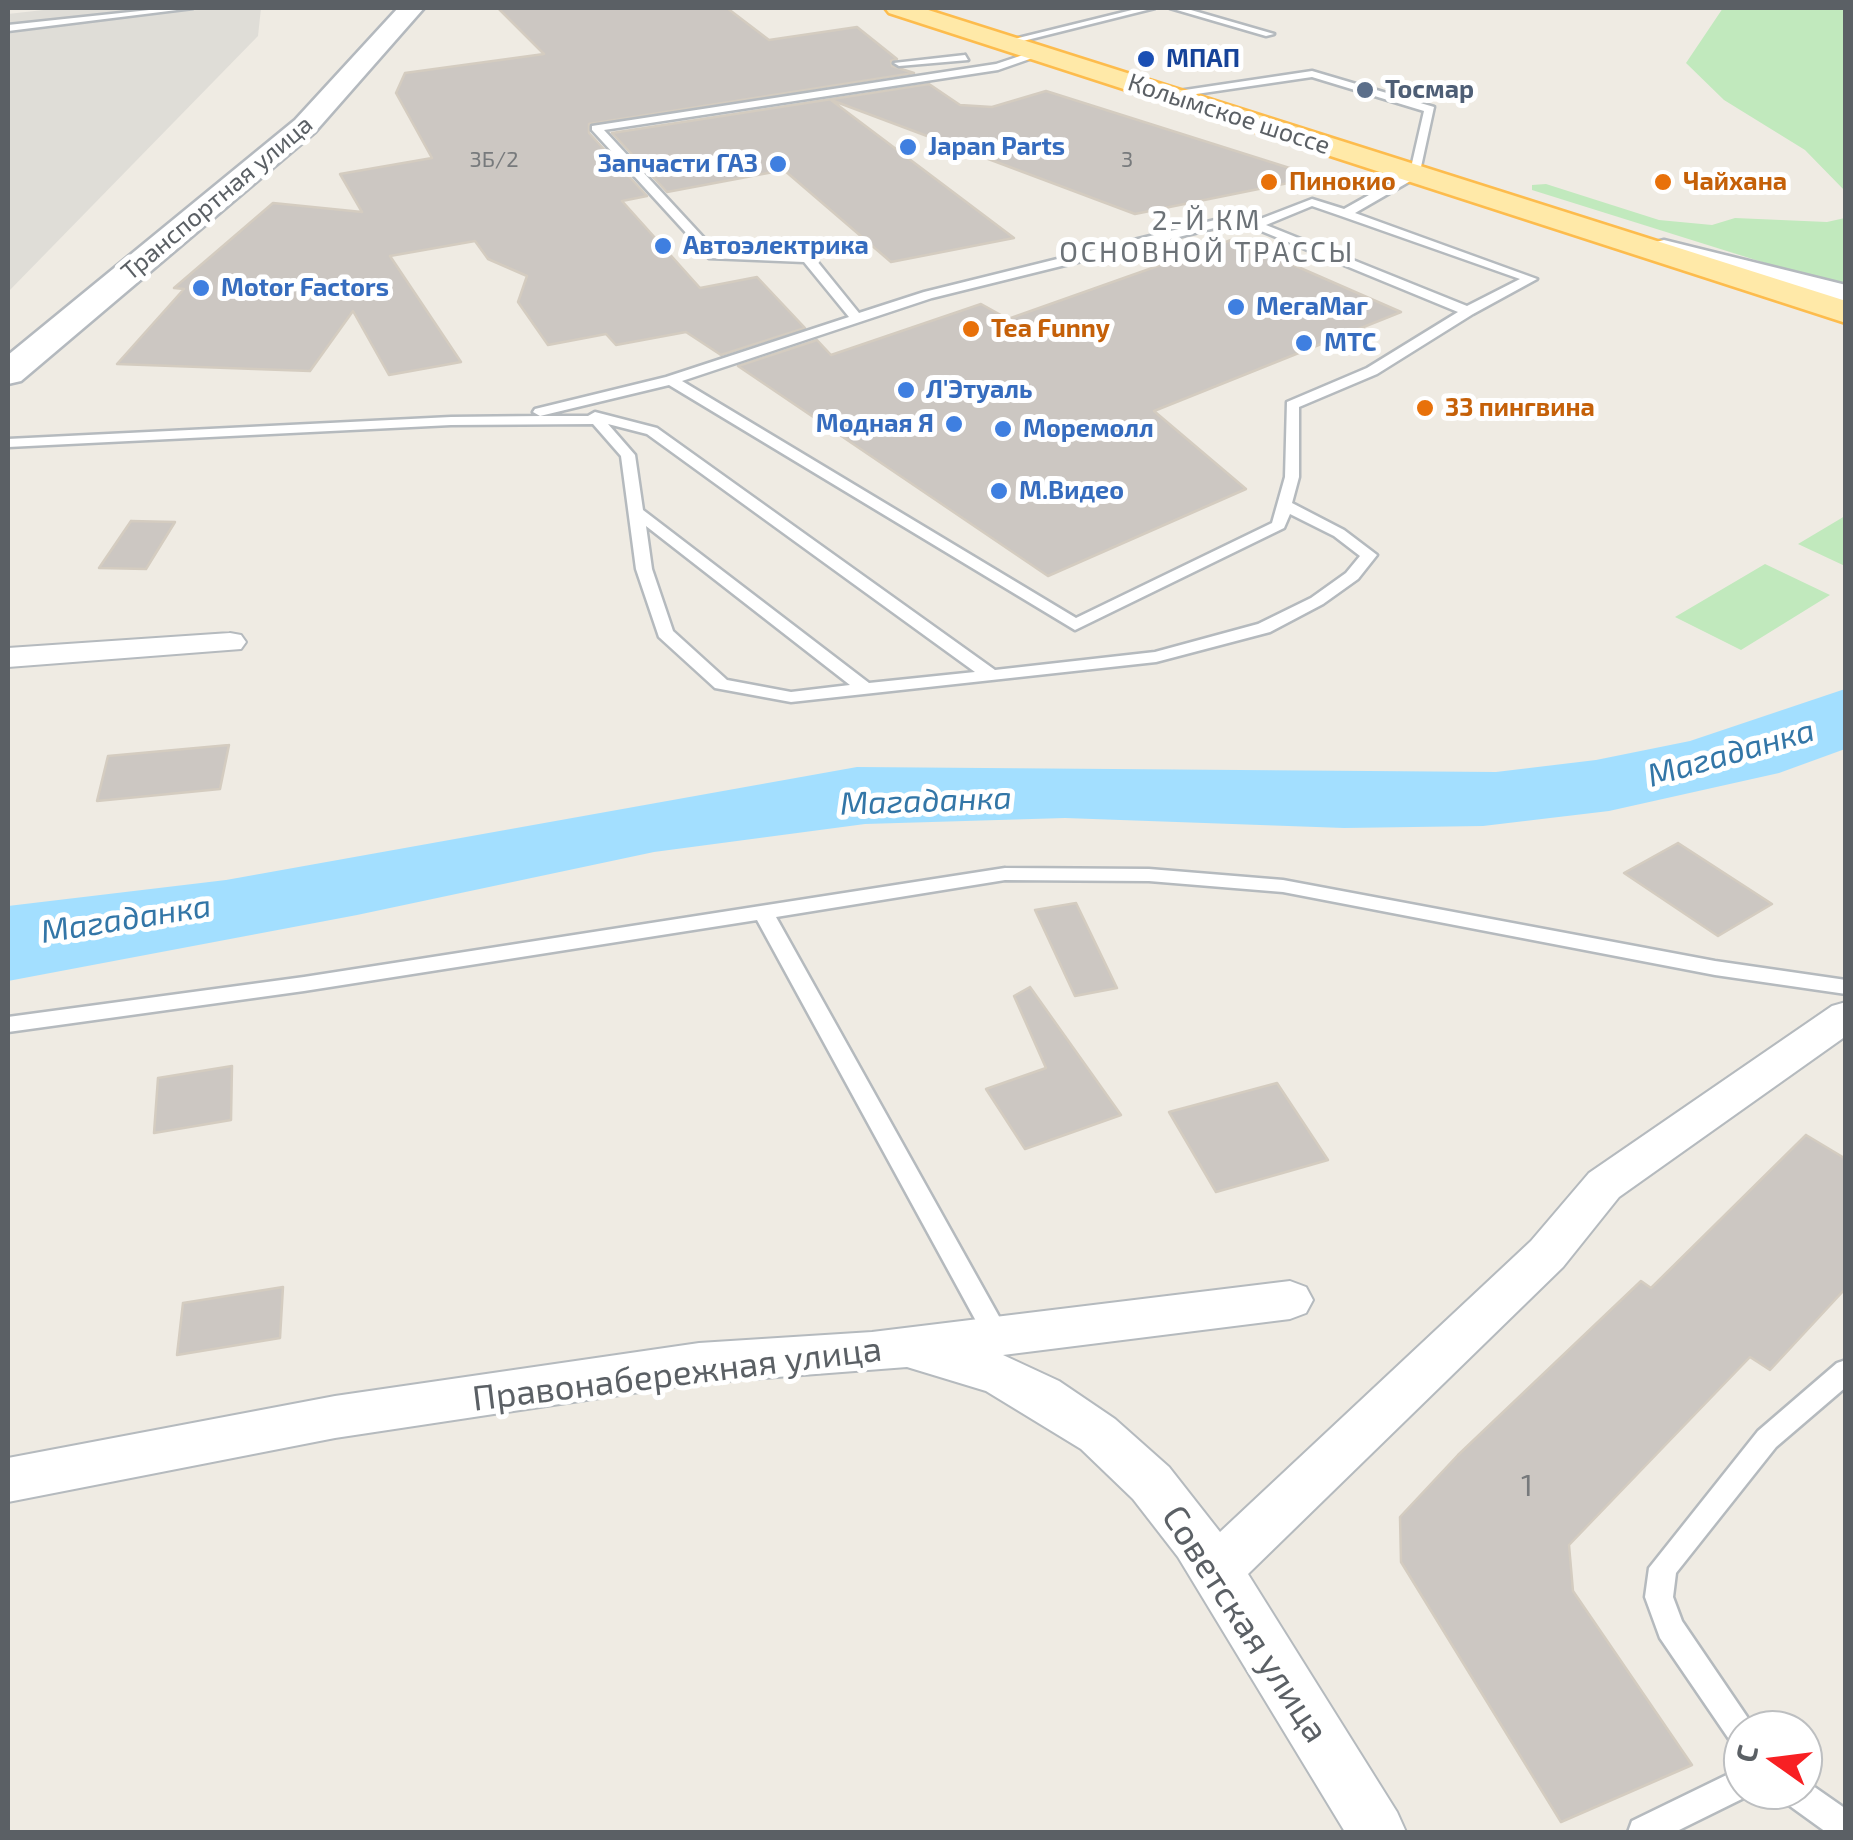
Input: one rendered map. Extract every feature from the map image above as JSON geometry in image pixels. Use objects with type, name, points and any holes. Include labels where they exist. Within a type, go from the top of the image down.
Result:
[{"type":"main road","name":"Транспортная улица","points":[[8,373],[305,126],[412,8]]},
{"type":"main road","name":"Колымское шоссе","points":[[898,8],[1019,52],[1169,95],[1846,313]]},
{"type":"main road","points":[[1617,240],[1770,274],[1846,296]]},
{"type":"street","points":[[8,658],[230,642]]},
{"type":"street","points":[[1216,1570],[1547,1254],[1604,1184],[1846,1016]]},
{"type":"street","name":"Правонабережная улица","points":[[8,1480],[374,1411],[699,1364],[872,1352],[1290,1300]]},
{"type":"street","name":"Советская улица","points":[[872,1352],[959,1360],[1042,1396],[1098,1434],[1151,1483],[1216,1570],[1377,1832]]},
{"type":"lane","points":[[8,28],[188,8]]},
{"type":"lane","points":[[857,319],[808,258],[713,255],[596,128],[1019,52],[1150,8]]},
{"type":"lane","points":[[1176,8],[1269,34]]},
{"type":"lane","points":[[899,63],[1019,52]]},
{"type":"lane","points":[[1169,95],[1312,74],[1430,109],[1415,174],[1345,214]]},
{"type":"lane","points":[[670,380],[1075,625],[1278,525],[1292,477],[1292,405],[1372,371],[1468,311],[1531,279],[1312,202],[1256,224]]},
{"type":"lane","points":[[509,420],[670,380],[928,296],[1220,223],[1256,224],[1468,311]]},
{"type":"lane","points":[[586,400],[628,456],[644,570],[665,633],[721,684],[790,697],[1156,657],[1264,628],[1318,600],[1352,576],[1368,555],[1339,533],[1284,505]]},
{"type":"lane","points":[[8,443],[509,420],[598,420],[652,431],[991,675]]},
{"type":"lane","points":[[638,512],[862,687]]},
{"type":"lane","points":[[8,1024],[304,984],[1005,874],[1149,875],[1283,886],[1715,968],[1846,987]]},
{"type":"lane","points":[[762,912],[997,1336]]},
{"type":"lane","points":[[1726,1710],[1670,1628],[1658,1597],[1663,1568],[1768,1438],[1846,1371]]},
{"type":"lane","points":[[1643,1832],[1723,1792]]},
{"type":"lane","points":[[1821,1810],[1846,1828]]},
{"type":"shaded area","points":[[61,8],[261,8],[258,36],[8,292],[8,14]]},
{"type":"green space","points":[[1723,8],[1845,8],[1845,191],[1805,150],[1724,100],[1686,63]]},
{"type":"green space","points":[[1546,184],[1659,220],[1712,225],[1735,218],[1827,222],[1845,218],[1845,288],[1532,190],[1532,185]]},
{"type":"green space","points":[[1845,516],[1845,566],[1798,544]]},
{"type":"green space","points":[[1765,564],[1830,595],[1741,650],[1675,617]]},
{"type":"water","name":"Магаданка","points":[[1845,689],[1845,749],[1779,773],[1609,811],[1483,826],[1344,828],[1065,818],[865,824],[654,852],[357,915],[8,981],[8,906],[226,880],[857,767],[1496,772],[1596,760],[1690,741]]},
{"type":"building","points":[[498,8],[727,8],[769,40],[857,27],[897,59],[891,61],[892,66],[914,73],[589,124],[589,133],[647,196],[622,201],[700,288],[757,277],[805,328],[721,355],[686,332],[616,345],[606,334],[548,345],[518,302],[527,276],[488,259],[475,241],[390,256],[461,362],[389,375],[353,311],[310,371],[117,364],[184,289],[174,288],[273,203],[362,212],[340,174],[432,158],[396,93],[405,73],[544,54]]},
{"type":"building","points":[[929,84],[960,105],[992,107],[1046,91],[1318,177],[1135,214],[831,100],[1014,238],[891,262],[784,170],[667,192],[612,133]]},
{"type":"building","name":"Моремолл","points":[[1234,239],[1401,312],[1154,411],[1246,489],[1048,576],[738,366],[817,340],[831,355],[981,304],[1008,319]]},
{"type":"building","points":[[131,521],[175,522],[146,569],[99,568]]},
{"type":"building","points":[[229,745],[220,789],[97,801],[108,756]]},
{"type":"building","points":[[1678,843],[1772,904],[1718,936],[1624,873]]},
{"type":"building","points":[[1076,903],[1117,988],[1075,996],[1035,910]]},
{"type":"building","points":[[1030,987],[1121,1115],[1025,1149],[986,1089],[1046,1068],[1014,996]]},
{"type":"building","points":[[232,1066],[231,1120],[154,1133],[158,1078]]},
{"type":"building","points":[[1277,1083],[1328,1160],[1216,1192],[1169,1112]]},
{"type":"building","points":[[1806,1135],[1846,1159],[1846,1288],[1770,1370],[1750,1357],[1569,1545],[1573,1591],[1692,1765],[1561,1822],[1401,1562],[1400,1517],[1458,1455],[1641,1281],[1651,1288]]},
{"type":"building","points":[[283,1287],[280,1338],[177,1355],[183,1303]]},
{"type":"place","name":"МПАП","points":[[1146,59]]},
{"type":"place","name":"Тосмар","points":[[1365,90]]},
{"type":"place","name":"Japan Parts","points":[[908,147]]},
{"type":"place","name":"Запчасти ГАЗ","points":[[778,164]]},
{"type":"place","name":"Пинокио","points":[[1269,182]]},
{"type":"place","name":"Чайхана","points":[[1663,182]]},
{"type":"place","name":"Автоэлектрика","points":[[663,246]]},
{"type":"place","name":"Motor Factors","points":[[201,288]]},
{"type":"place","name":"МегаМаг","points":[[1236,307]]},
{"type":"place","name":"Tea Funny","points":[[971,329]]},
{"type":"place","name":"МТС","points":[[1304,343]]},
{"type":"place","name":"Л'Этуаль","points":[[906,390]]},
{"type":"place","name":"33 пингвина","points":[[1425,408]]},
{"type":"place","name":"Модная Я","points":[[954,424]]},
{"type":"place","name":"Моремолл","points":[[1003,429]]},
{"type":"place","name":"М.Видео","points":[[999,491]]},
{"type":"district","name":"2-Й КМ ОСНОВНОЙ ТРАССЫ","points":[[1207,237]]}]
